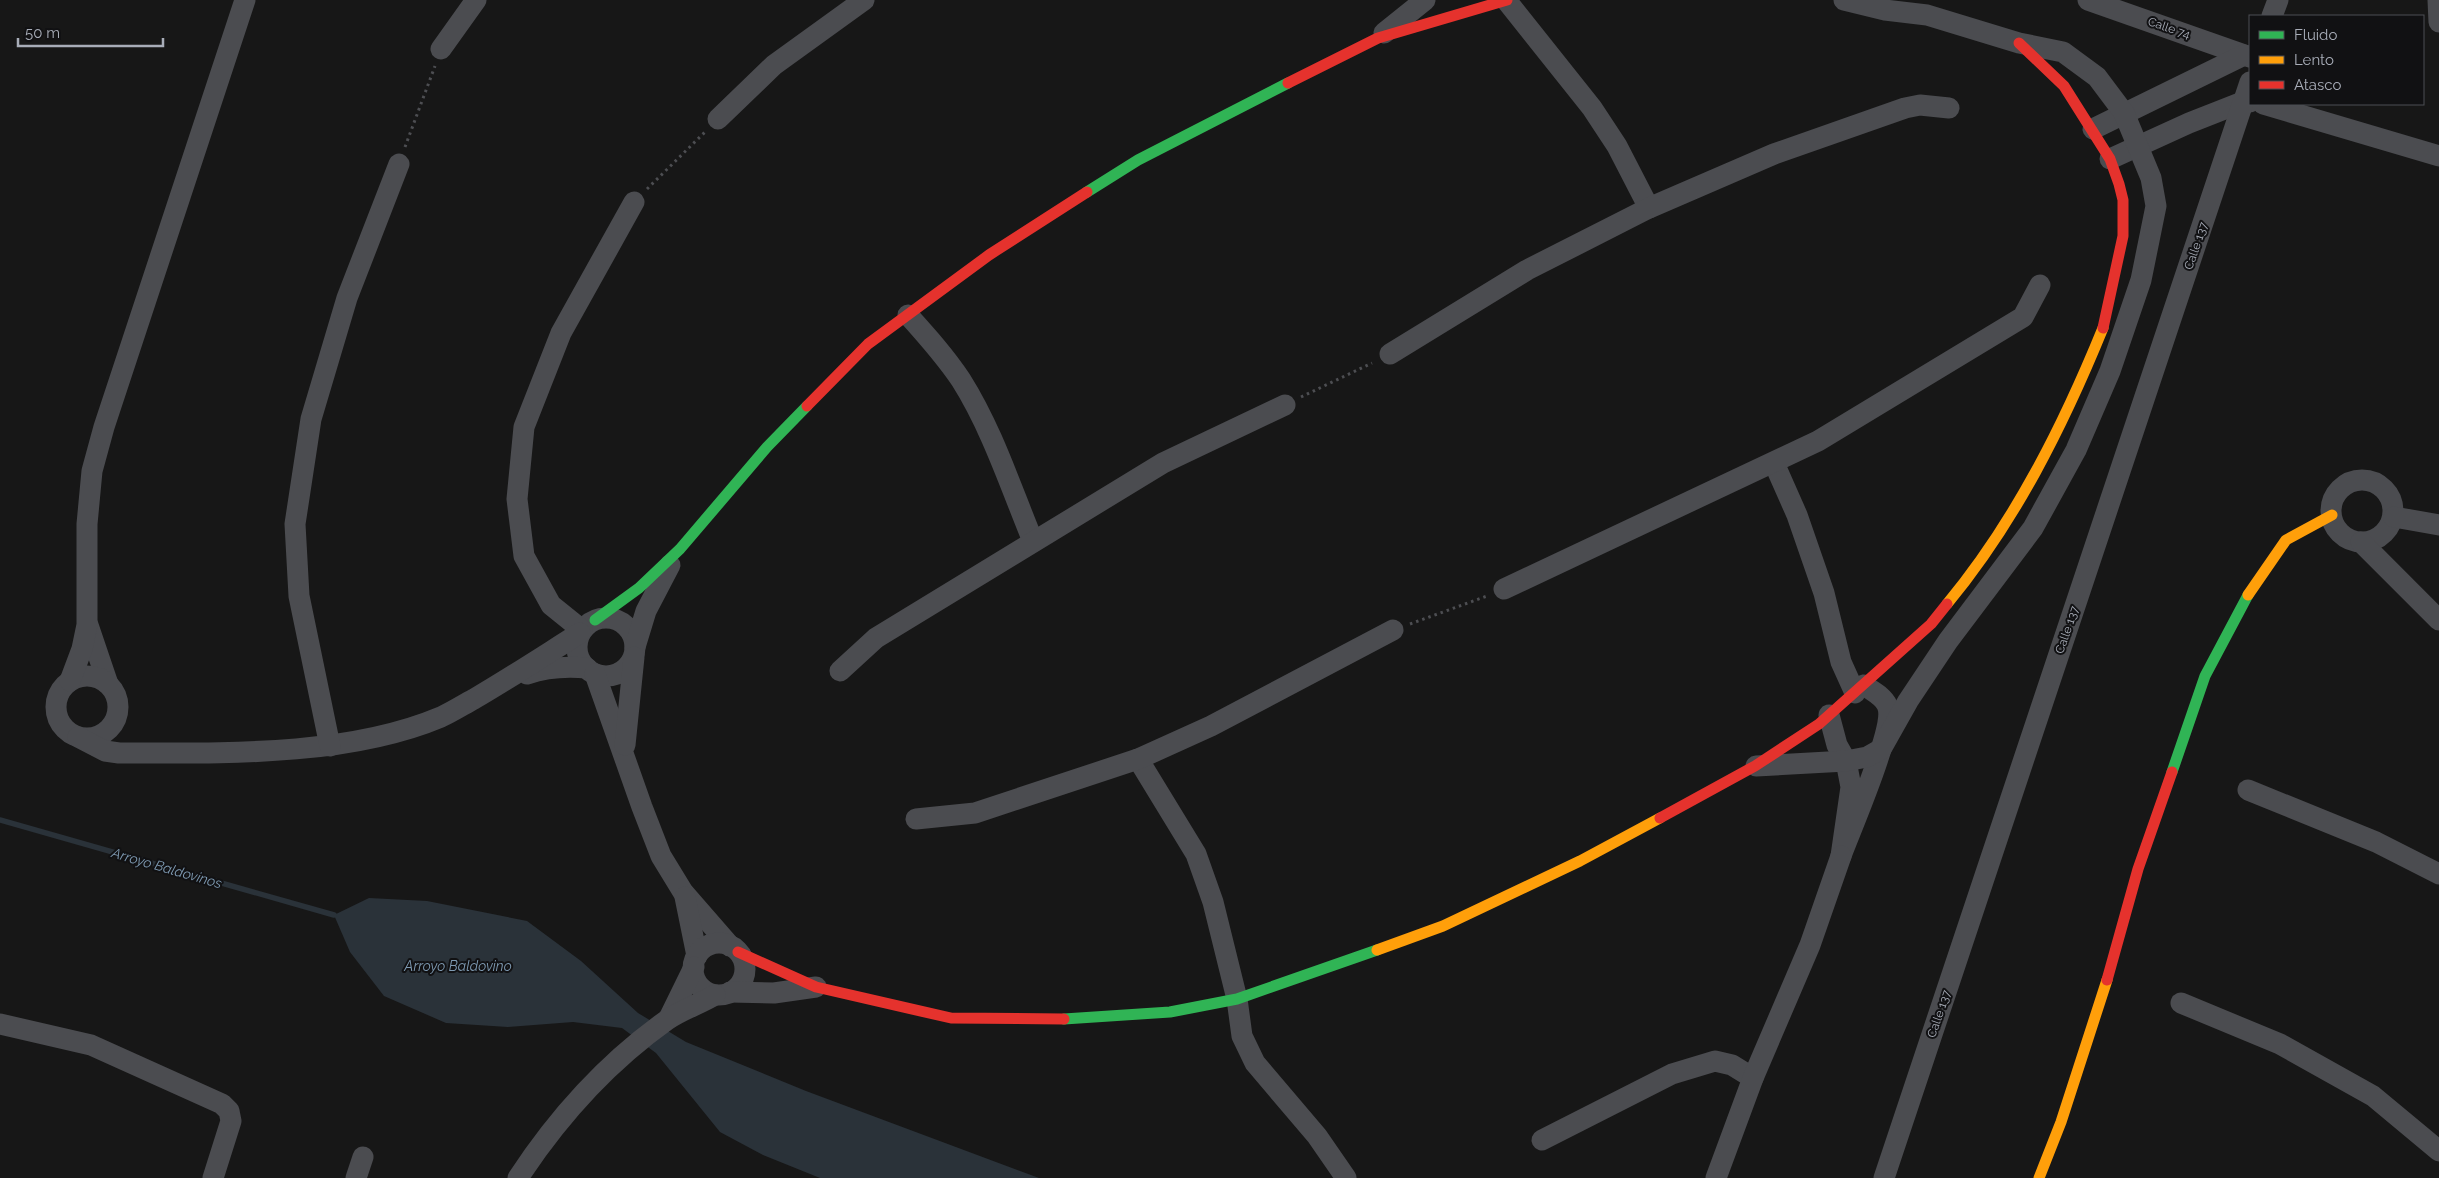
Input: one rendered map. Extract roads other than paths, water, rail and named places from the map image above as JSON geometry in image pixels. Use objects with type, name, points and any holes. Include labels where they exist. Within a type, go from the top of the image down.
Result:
[{"type":"street","points":[[245,0],[107,418],[92,472],[87,524],[88,625],[82,649],[70,681],[57,697],[57,717],[69,733],[105,751],[153,753],[330,746],[403,730],[442,716],[507,680],[586,627],[639,588],[680,549],[767,447],[868,344],[989,255],[1138,160],[1378,38],[1506,0],[1592,108],[1617,146],[1649,208]]},
{"type":"street","points":[[441,49],[476,0]]},
{"type":"street","points":[[718,120],[774,65],[864,0]]},
{"type":"street","points":[[1378,38],[1425,0]]},
{"type":"street","points":[[1755,766],[1846,761],[1867,757],[1881,749],[1908,701],[1948,642],[2033,528],[2076,450],[2107,379],[2141,280],[2156,206],[2151,178],[2124,113],[2097,77],[2064,52],[2019,43],[1927,15],[1885,10],[1844,0]]},
{"type":"street","points":[[1903,0],[1927,15]]},
{"type":"street","name":"Calle 74","points":[[2088,0],[2247,56]]},
{"type":"street","points":[[2272,15],[2278,0]]},
{"type":"street","points":[[2438,0],[2439,22]]},
{"type":"street","points":[[669,1018],[695,962],[706,947],[714,944],[734,949],[816,988],[951,1018],[1029,1020],[1105,1018],[1170,1012],[1237,999],[1442,926],[1580,861],[1755,766],[1829,716],[1931,624],[1967,580],[2037,472],[2079,386],[2104,325],[2123,236],[2123,200],[2110,160],[2093,129],[2064,86],[2019,43]]},
{"type":"street","points":[[2093,129],[2247,56]]},
{"type":"street","points":[[2110,160],[2189,122],[2249,98]]},
{"type":"street","points":[[1390,354],[1527,270],[1649,208],[1774,154],[1906,108],[1920,105],[1949,108]]},
{"type":"street","name":"Calle 137","points":[[1884,1178],[2249,105]]},
{"type":"street","points":[[2277,105],[2439,156]]},
{"type":"street","points":[[330,746],[299,596],[295,524],[311,419],[347,298],[399,164]]},
{"type":"street","points":[[624,753],[634,638],[622,623],[614,619],[586,627],[551,605],[524,556],[517,499],[524,427],[561,333],[634,202]]},
{"type":"street","points":[[1504,589],[1818,441],[2023,317],[2040,285]]},
{"type":"street","points":[[908,315],[939,349],[962,382],[991,440],[1033,542]]},
{"type":"street","points":[[840,671],[876,638],[1163,463],[1285,405]]},
{"type":"street","points":[[1716,1178],[1753,1078],[1810,945],[1881,749],[1890,716],[1881,698],[1860,689],[1841,662],[1821,584],[1797,515],[1774,463]]},
{"type":"street","points":[[2364,480],[2374,483],[2390,497],[2394,517],[2381,536],[2372,541],[2361,542],[2351,540],[2335,526],[2332,504],[2336,495],[2344,487],[2353,482],[2364,480]]},
{"type":"street","points":[[2039,1178],[2061,1122],[2109,972],[2138,869],[2205,676],[2246,599],[2286,540],[2332,515]]},
{"type":"street","points":[[2394,517],[2439,525]]},
{"type":"street","points":[[2361,542],[2439,620]]},
{"type":"street","points":[[507,680],[545,668],[569,666],[614,675],[629,665],[646,611],[680,549]]},
{"type":"street","points":[[88,625],[108,684],[116,698],[117,713],[123,733],[130,743],[153,753]]},
{"type":"street","points":[[518,1178],[533,1154],[587,1088],[669,1018],[738,987],[745,969],[734,949],[683,892],[661,856],[624,753],[591,671],[580,661],[577,652],[586,627]]},
{"type":"street","points":[[916,819],[975,812],[1138,759],[1210,726],[1393,630]]},
{"type":"street","points":[[70,681],[89,676],[108,684]]},
{"type":"street","points":[[78,737],[88,738],[107,731],[117,713]]},
{"type":"street","points":[[1829,716],[1837,745],[1846,761],[1851,787],[1841,856]]},
{"type":"street","points":[[1138,759],[1196,854],[1214,902],[1237,999],[1242,1036],[1255,1063],[1317,1136],[1346,1178]]},
{"type":"street","points":[[2248,790],[2376,842],[2439,874]]},
{"type":"street","points":[[683,892],[694,931],[697,982],[708,992],[723,994],[774,993],[816,988]]},
{"type":"street","points":[[2181,1003],[2280,1044],[2373,1096],[2439,1151]]},
{"type":"street","points":[[0,1024],[92,1045],[222,1104],[229,1111],[231,1121],[212,1178]]},
{"type":"street","points":[[1542,1140],[1672,1074],[1715,1061],[1732,1065],[1753,1078]]},
{"type":"street","points":[[356,1178],[363,1157]]},
{"type":"water","name":"Arroyo Baldovino","points":[[369,898],[427,901],[527,921],[581,961],[638,1013],[686,1042],[806,1091],[1039,1178],[820,1178],[763,1155],[720,1132],[656,1053],[622,1028],[573,1022],[508,1027],[446,1023],[384,996],[350,952],[334,915]]},
{"type":"waterway","name":"Arroyo Baldovinos","points":[[0,820],[334,915]]}]
